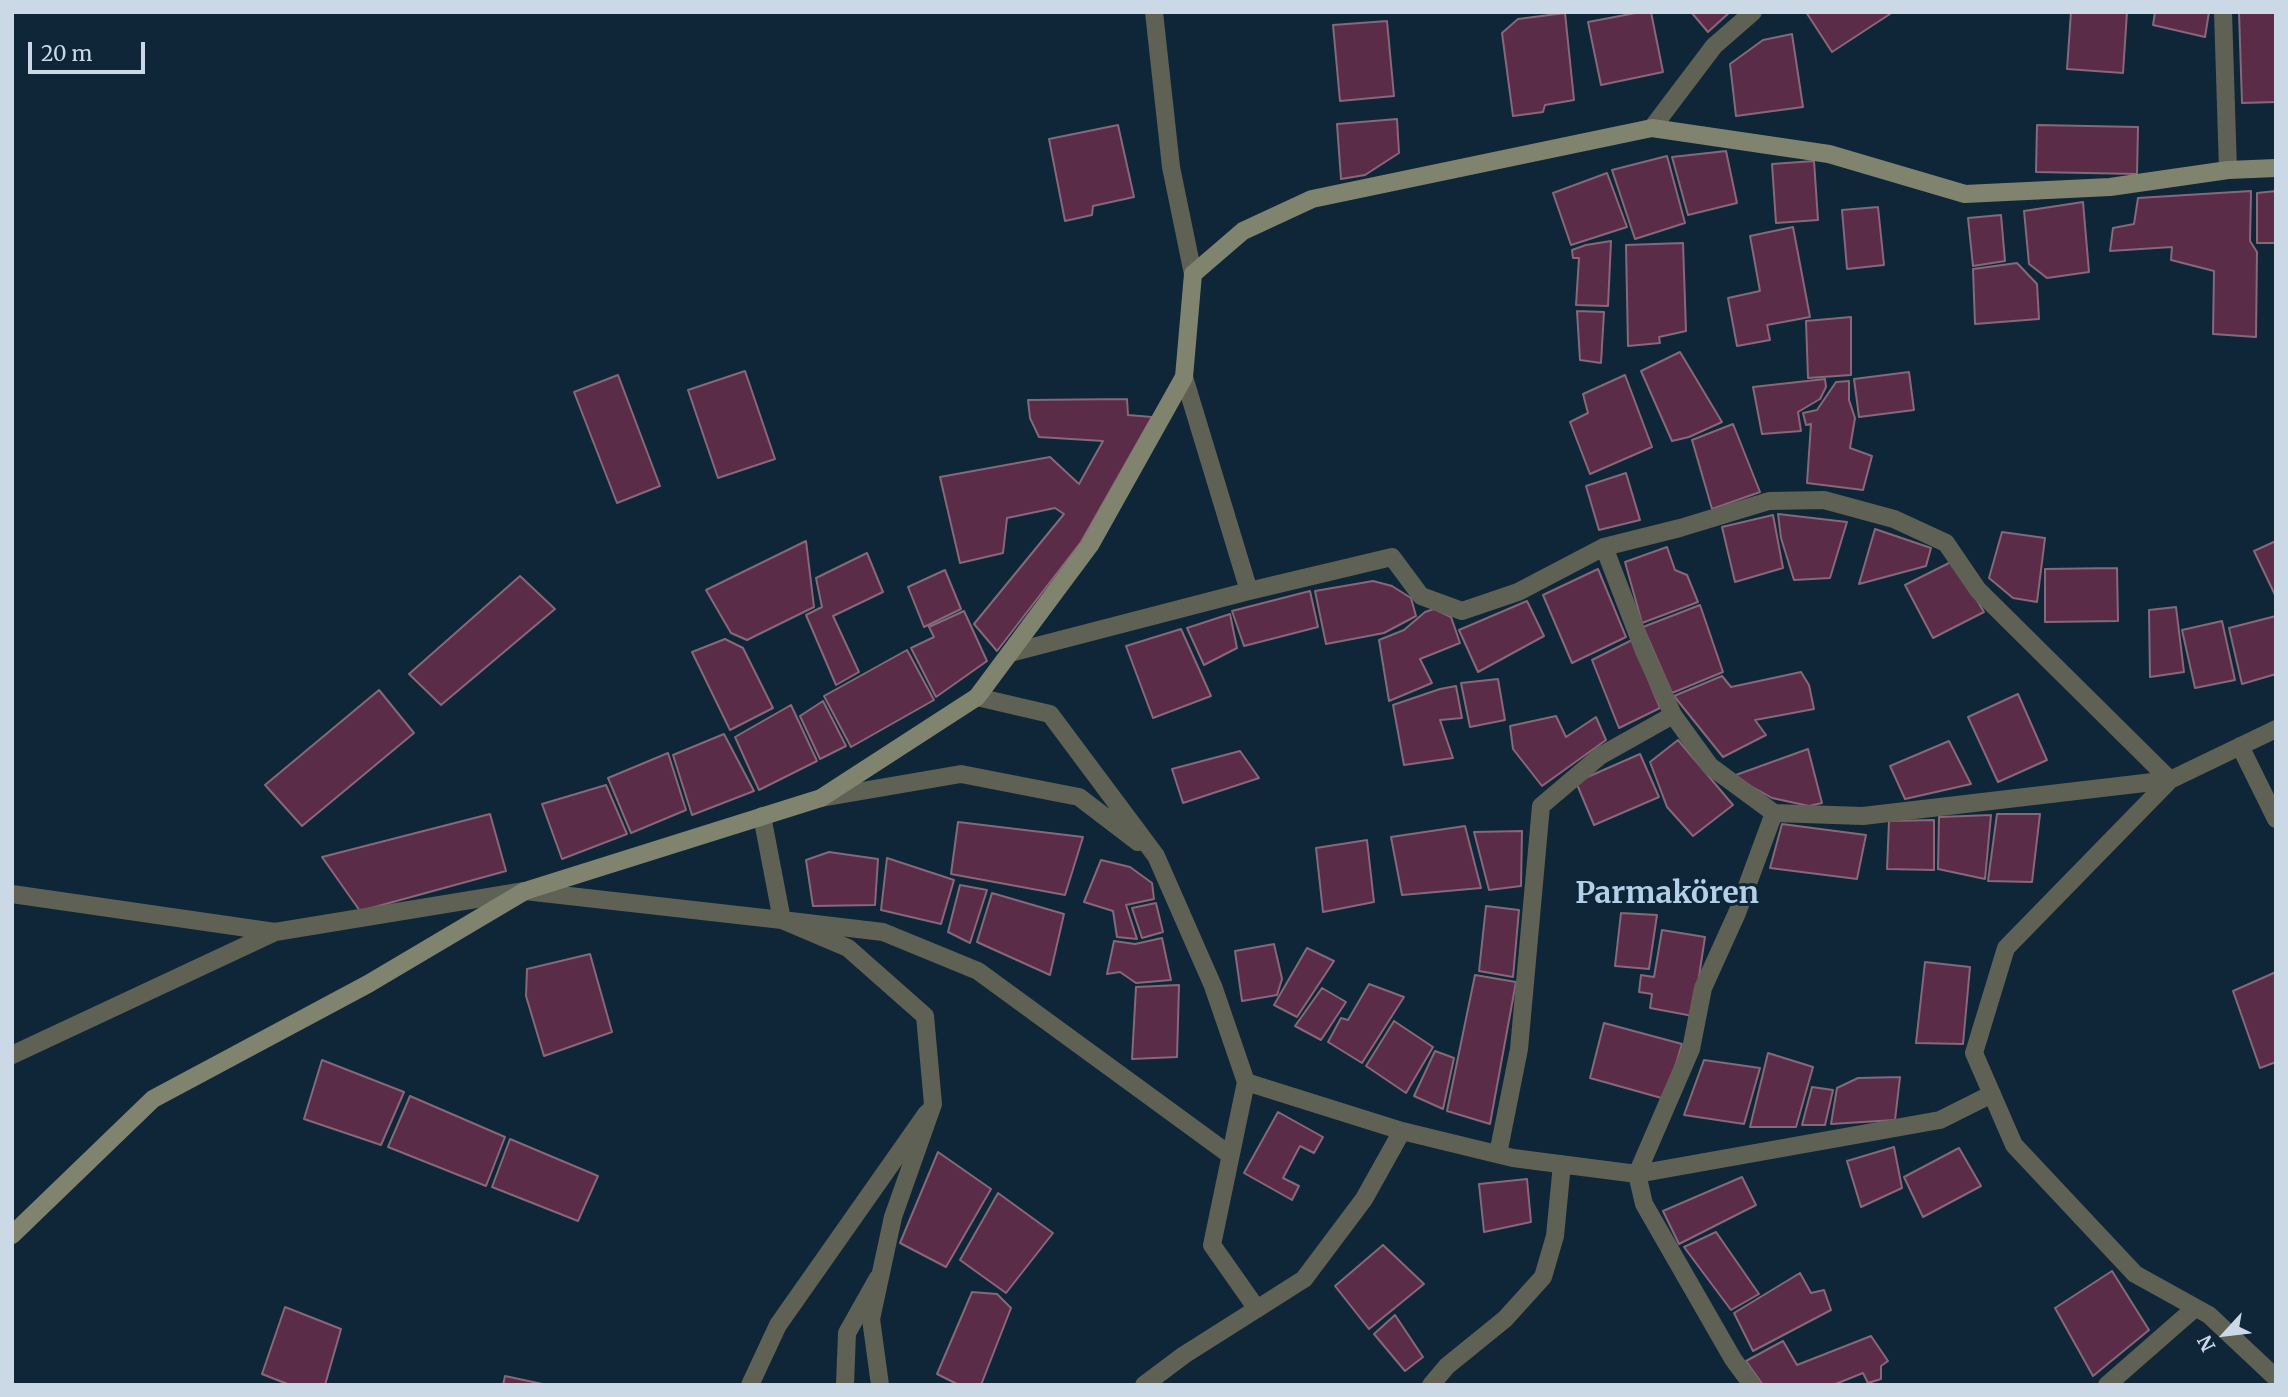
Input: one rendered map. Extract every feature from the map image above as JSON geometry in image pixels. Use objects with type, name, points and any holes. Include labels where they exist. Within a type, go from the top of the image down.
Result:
[{"type":"street","points":[[1154,12],[1171,167],[1193,274],[1184,377],[1249,591]]},
{"type":"street","points":[[1652,128],[1714,46],[1754,12]]},
{"type":"street","points":[[2223,12],[2228,170]]},
{"type":"street","points":[[1193,274],[1243,231],[1312,200],[1652,128],[1829,154],[1965,194],[2110,187],[2228,170],[2276,168]]},
{"type":"street","points":[[821,798],[977,697],[1090,545],[1184,377]]},
{"type":"street","points":[[1010,653],[1392,557],[1421,596],[1462,611],[1518,592],[1604,547],[1680,528],[1769,501],[1824,500],[1894,519],[1946,543],[1978,590],[2170,780]]},
{"type":"street","points":[[1604,547],[1644,651],[1673,715],[1710,766],[1774,813],[1863,816],[2170,780],[2276,729]]},
{"type":"street","points":[[977,697],[1050,714],[1156,856],[1213,986],[1245,1082],[1212,1245],[1257,1308]]},
{"type":"street","points":[[1497,1154],[1519,1049],[1541,806],[1600,756],[1673,715]]},
{"type":"street","points":[[2240,746],[2276,819]]},
{"type":"street","points":[[12,1055],[275,932],[525,891],[821,798],[961,775],[1079,797],[1156,856]]},
{"type":"street","points":[[2170,780],[2006,948],[1974,1053],[2014,1145],[2134,1274],[2209,1315],[2276,1378]]},
{"type":"street","points":[[1752,1385],[1733,1359],[1644,1204],[1637,1174],[1691,1049],[1703,988],[1737,913],[1774,813]]},
{"type":"street","points":[[762,816],[782,920]]},
{"type":"street","points":[[12,1235],[153,1099],[368,984],[525,891],[883,932],[978,971],[1230,1155]]},
{"type":"street","points":[[12,894],[275,932]]},
{"type":"street","points":[[782,920],[848,948],[925,1016],[933,1104],[893,1217],[871,1319],[880,1385]]},
{"type":"street","points":[[1245,1082],[1402,1131],[1497,1154],[1637,1174],[1940,1120],[1992,1094]]},
{"type":"street","points":[[750,1385],[778,1325],[933,1104]]},
{"type":"street","points":[[1144,1385],[1184,1355],[1304,1279],[1364,1199],[1402,1131]]},
{"type":"street","points":[[1431,1385],[1447,1366],[1505,1319],[1543,1277],[1556,1236],[1562,1164]]},
{"type":"street","points":[[845,1385],[847,1333],[881,1273]]},
{"type":"street","points":[[2107,1385],[2195,1308]]},
{"type":"building","points":[[1651,12],[1663,72],[1601,85],[1588,22]]},
{"type":"building","points":[[1691,12],[1730,12],[1708,32]]},
{"type":"building","points":[[1806,12],[1893,12],[1832,52]]},
{"type":"building","points":[[2071,12],[2127,12],[2123,73],[2067,69]]},
{"type":"building","points":[[2155,12],[2209,12],[2205,37],[2153,25]]},
{"type":"building","points":[[2239,12],[2276,12],[2276,102],[2242,103]]},
{"type":"building","points":[[1565,13],[1574,100],[1545,105],[1543,112],[1513,116],[1502,33],[1518,19]]},
{"type":"building","points":[[1387,21],[1394,96],[1340,101],[1333,25]]},
{"type":"building","points":[[1792,34],[1803,107],[1736,116],[1730,64],[1763,40]]},
{"type":"building","points":[[1397,119],[1399,153],[1365,175],[1341,179],[1337,124]]},
{"type":"building","points":[[1118,125],[1134,197],[1093,206],[1092,215],[1065,221],[1049,139]]},
{"type":"building","points":[[2037,125],[2138,127],[2137,174],[2036,172]]},
{"type":"building","points":[[1726,151],[1737,203],[1688,215],[1672,157]]},
{"type":"building","points":[[1667,156],[1685,223],[1635,239],[1612,170]]},
{"type":"building","points":[[1814,161],[1818,220],[1776,223],[1772,164]]},
{"type":"building","points":[[1607,173],[1627,227],[1571,245],[1553,193]]},
{"type":"building","points":[[2251,191],[2250,241],[2257,252],[2256,337],[2213,334],[2214,271],[2171,260],[2172,247],[2110,251],[2113,228],[2134,224],[2138,198]]},
{"type":"building","points":[[2276,191],[2276,243],[2257,243],[2257,193]]},
{"type":"building","points":[[2083,202],[2089,272],[2047,278],[2029,264],[2024,211]]},
{"type":"building","points":[[1878,207],[1884,265],[1847,269],[1842,210]]},
{"type":"building","points":[[2001,215],[2005,261],[1973,266],[1968,218]]},
{"type":"building","points":[[1793,227],[1810,317],[1767,325],[1770,340],[1737,346],[1728,298],[1760,291],[1750,236]]},
{"type":"building","points":[[1611,241],[1608,306],[1576,305],[1579,258],[1573,258],[1572,250]]},
{"type":"building","points":[[1683,243],[1686,331],[1659,337],[1660,343],[1628,346],[1626,245]]},
{"type":"building","points":[[2017,263],[2037,284],[2039,319],[1975,324],[1973,269]]},
{"type":"building","points":[[1577,311],[1604,312],[1601,363],[1580,360]]},
{"type":"building","points":[[1851,317],[1851,375],[1808,378],[1806,321]]},
{"type":"building","points":[[1680,352],[1722,422],[1689,437],[1672,441],[1641,371]]},
{"type":"building","points":[[745,371],[775,459],[718,478],[688,390]]},
{"type":"building","points":[[1909,372],[1914,410],[1859,417],[1854,379]]},
{"type":"building","points":[[618,375],[660,486],[617,503],[574,392]]},
{"type":"building","points":[[1625,375],[1652,447],[1590,474],[1570,422],[1588,413],[1583,394]]},
{"type":"building","points":[[1825,379],[1826,387],[1820,399],[1798,412],[1801,431],[1762,434],[1753,387]]},
{"type":"building","points":[[1849,381],[1849,400],[1855,418],[1850,448],[1872,456],[1863,490],[1807,483],[1811,424],[1806,425],[1803,413],[1817,410],[1836,382]]},
{"type":"building","points":[[1127,399],[1128,415],[1152,417],[1081,542],[997,651],[974,624],[1064,514],[1055,508],[1007,518],[1003,553],[960,563],[940,477],[1050,457],[1079,484],[1103,441],[1039,437],[1030,418],[1028,400]]},
{"type":"building","points":[[1733,424],[1760,492],[1712,509],[1692,440]]},
{"type":"building","points":[[1626,473],[1640,520],[1599,530],[1586,486]]},
{"type":"building","points":[[1778,514],[1847,522],[1830,578],[1794,580],[1781,538]]},
{"type":"building","points":[[1773,515],[1783,568],[1735,582],[1722,527]]},
{"type":"building","points":[[1875,529],[1931,548],[1926,566],[1859,584]]},
{"type":"building","points":[[2002,532],[2045,538],[2037,602],[2013,598],[1989,578]]},
{"type":"building","points":[[806,541],[814,607],[747,640],[731,633],[706,590]]},
{"type":"building","points":[[2276,541],[2276,597],[2254,551]]},
{"type":"building","points":[[1667,547],[1675,570],[1687,575],[1698,602],[1642,623],[1625,562]]},
{"type":"building","points":[[867,553],[883,592],[833,616],[859,672],[836,685],[806,615],[822,607],[816,578]]},
{"type":"building","points":[[1953,561],[1984,612],[1933,638],[1905,585]]},
{"type":"building","points":[[2117,568],[2118,621],[2045,622],[2045,569]]},
{"type":"building","points":[[1598,569],[1626,637],[1572,663],[1543,595]]},
{"type":"building","points":[[945,570],[961,609],[924,627],[908,587]]},
{"type":"building","points":[[520,576],[555,609],[441,705],[409,674]]},
{"type":"building","points":[[1373,581],[1392,586],[1411,598],[1416,616],[1384,633],[1326,644],[1315,591]]},
{"type":"building","points":[[1310,591],[1318,627],[1244,646],[1232,611]]},
{"type":"building","points":[[1527,601],[1544,636],[1478,672],[1459,630]]},
{"type":"building","points":[[1700,605],[1723,672],[1672,693],[1643,627]]},
{"type":"building","points":[[2176,607],[2184,672],[2150,677],[2149,610]]},
{"type":"building","points":[[1434,609],[1451,617],[1460,643],[1420,659],[1432,683],[1389,701],[1379,640],[1404,630],[1425,612]]},
{"type":"building","points":[[964,611],[987,661],[936,697],[911,648],[934,637],[929,627]]},
{"type":"building","points":[[1230,614],[1237,648],[1204,665],[1187,628]]},
{"type":"building","points":[[2276,616],[2276,674],[2242,684],[2229,628]]},
{"type":"building","points":[[2222,621],[2235,680],[2195,688],[2182,630]]},
{"type":"building","points":[[1181,629],[1211,696],[1153,718],[1126,646]]},
{"type":"building","points":[[725,639],[743,648],[773,708],[730,730],[692,652]]},
{"type":"building","points":[[1632,640],[1660,708],[1619,728],[1592,660]]},
{"type":"building","points":[[907,650],[934,700],[851,747],[824,696]]},
{"type":"building","points":[[1801,672],[1809,685],[1814,709],[1755,720],[1766,735],[1723,757],[1674,696],[1722,676],[1731,687]]},
{"type":"building","points":[[1498,679],[1505,720],[1470,727],[1461,683]]},
{"type":"building","points":[[1456,686],[1462,718],[1440,720],[1453,758],[1404,765],[1393,705]]},
{"type":"building","points":[[379,690],[414,733],[302,826],[265,785]]},
{"type":"building","points":[[2018,694],[2047,760],[1998,782],[1968,717]]},
{"type":"building","points":[[823,701],[846,746],[820,759],[800,716]]},
{"type":"building","points":[[791,705],[817,761],[759,790],[735,737]]},
{"type":"building","points":[[1556,716],[1566,737],[1596,717],[1606,740],[1542,786],[1513,749],[1510,726]]},
{"type":"building","points":[[724,734],[754,791],[692,815],[673,755]]},
{"type":"building","points":[[1678,740],[1733,805],[1693,836],[1667,807],[1650,762]]},
{"type":"building","points":[[1949,741],[1971,784],[1905,799],[1890,766]]},
{"type":"building","points":[[1808,749],[1822,803],[1809,806],[1772,798],[1733,776]]},
{"type":"building","points":[[1240,751],[1259,778],[1183,803],[1172,769]]},
{"type":"building","points":[[668,753],[686,810],[631,833],[608,778]]},
{"type":"building","points":[[1640,754],[1659,797],[1594,825],[1576,782]]},
{"type":"building","points":[[606,785],[627,834],[562,859],[542,804]]},
{"type":"building","points":[[490,814],[506,871],[360,911],[322,857]]},
{"type":"building","points":[[1997,814],[2040,814],[2032,882],[1988,881]]},
{"type":"building","points":[[1991,815],[1985,879],[1938,869],[1939,817]]},
{"type":"building","points":[[1934,820],[1934,870],[1887,869],[1889,821]]},
{"type":"building","points":[[958,822],[1083,837],[1065,895],[951,874]]},
{"type":"building","points":[[1782,824],[1866,835],[1857,879],[1770,868]]},
{"type":"building","points":[[1465,826],[1481,888],[1402,895],[1391,837]]},
{"type":"building","points":[[1522,831],[1521,886],[1489,890],[1474,832]]},
{"type":"building","points":[[1367,840],[1374,902],[1323,912],[1316,848]]},
{"type":"building","points":[[829,852],[878,859],[875,905],[813,906],[806,860]]},
{"type":"building","points":[[887,858],[954,880],[941,924],[881,910]]},
{"type":"building","points":[[1101,860],[1130,867],[1152,883],[1154,899],[1126,905],[1137,939],[1117,937],[1113,911],[1084,902]]},
{"type":"building","points":[[960,885],[987,890],[970,943],[948,932]]},
{"type":"building","points":[[992,893],[1064,914],[1050,975],[977,942]]},
{"type":"building","points":[[1156,903],[1163,932],[1142,938],[1132,908]]},
{"type":"building","points":[[1486,906],[1519,910],[1513,977],[1479,971]]},
{"type":"building","points":[[1621,913],[1657,915],[1649,969],[1615,966]]},
{"type":"building","points":[[1662,930],[1705,937],[1693,1016],[1650,1008],[1652,994],[1639,992],[1641,975],[1654,977]]},
{"type":"building","points":[[1162,938],[1171,980],[1136,983],[1120,972],[1107,974],[1114,941],[1135,944]]},
{"type":"building","points":[[1274,944],[1282,979],[1277,995],[1242,1001],[1235,951]]},
{"type":"building","points":[[1307,948],[1334,961],[1297,1017],[1274,1005]]},
{"type":"building","points":[[590,954],[612,1032],[544,1056],[526,996],[527,969]]},
{"type":"building","points":[[1925,962],[1970,967],[1963,1044],[1916,1043]]},
{"type":"building","points":[[2276,972],[2276,1062],[2260,1068],[2233,991]]},
{"type":"building","points":[[1475,975],[1516,982],[1490,1124],[1447,1111]]},
{"type":"building","points":[[1369,984],[1404,997],[1362,1063],[1328,1042],[1341,1018],[1348,1020]]},
{"type":"building","points":[[1179,985],[1177,1057],[1132,1059],[1136,987]]},
{"type":"building","points":[[1322,988],[1346,1002],[1321,1040],[1295,1026]]},
{"type":"building","points":[[1394,1021],[1433,1047],[1406,1093],[1366,1066]]},
{"type":"building","points":[[1604,1023],[1682,1044],[1665,1099],[1590,1078]]},
{"type":"building","points":[[1435,1051],[1454,1058],[1443,1109],[1414,1096]]},
{"type":"building","points":[[1768,1053],[1813,1067],[1796,1127],[1750,1127]]},
{"type":"building","points":[[322,1060],[404,1092],[381,1145],[304,1119]]},
{"type":"building","points":[[1704,1060],[1760,1068],[1744,1124],[1684,1115]]},
{"type":"building","points":[[1900,1077],[1895,1120],[1831,1124],[1837,1088],[1858,1078]]},
{"type":"building","points":[[1812,1087],[1833,1090],[1825,1125],[1802,1125]]},
{"type":"building","points":[[410,1096],[505,1137],[486,1186],[388,1147]]},
{"type":"building","points":[[1278,1112],[1323,1137],[1314,1153],[1300,1146],[1283,1178],[1299,1186],[1292,1200],[1244,1173]]},
{"type":"building","points":[[510,1139],[598,1176],[578,1221],[492,1187]]},
{"type":"building","points":[[1894,1147],[1902,1188],[1861,1207],[1847,1161]]},
{"type":"building","points":[[1959,1148],[1981,1186],[1923,1217],[1904,1177]]},
{"type":"building","points":[[938,1152],[991,1189],[946,1267],[900,1243]]},
{"type":"building","points":[[1742,1177],[1756,1205],[1679,1244],[1663,1211]]},
{"type":"building","points":[[1527,1179],[1531,1222],[1484,1232],[1479,1184]]},
{"type":"building","points":[[998,1193],[1053,1233],[1006,1293],[960,1260]]},
{"type":"building","points":[[1716,1232],[1759,1294],[1731,1310],[1684,1247]]},
{"type":"building","points":[[1383,1245],[1424,1284],[1369,1329],[1335,1286]]},
{"type":"building","points":[[2112,1271],[2149,1330],[2093,1376],[2055,1308]]},
{"type":"building","points":[[1800,1273],[1811,1293],[1824,1290],[1831,1310],[1753,1351],[1734,1313]]},
{"type":"building","points":[[972,1292],[997,1294],[1011,1308],[981,1385],[959,1385],[937,1374]]},
{"type":"building","points":[[285,1307],[341,1329],[325,1385],[290,1385],[262,1374]]},
{"type":"building","points":[[1395,1315],[1423,1357],[1405,1371],[1374,1334]]},
{"type":"building","points":[[1871,1336],[1888,1361],[1881,1366],[1881,1379],[1868,1383],[1863,1373],[1833,1385],[1763,1385],[1746,1361],[1783,1341],[1797,1365]]},
{"type":"building","points":[[505,1376],[547,1385],[503,1385]]},
{"type":"district","name":"Parmakören","points":[[1667,895]]}]
